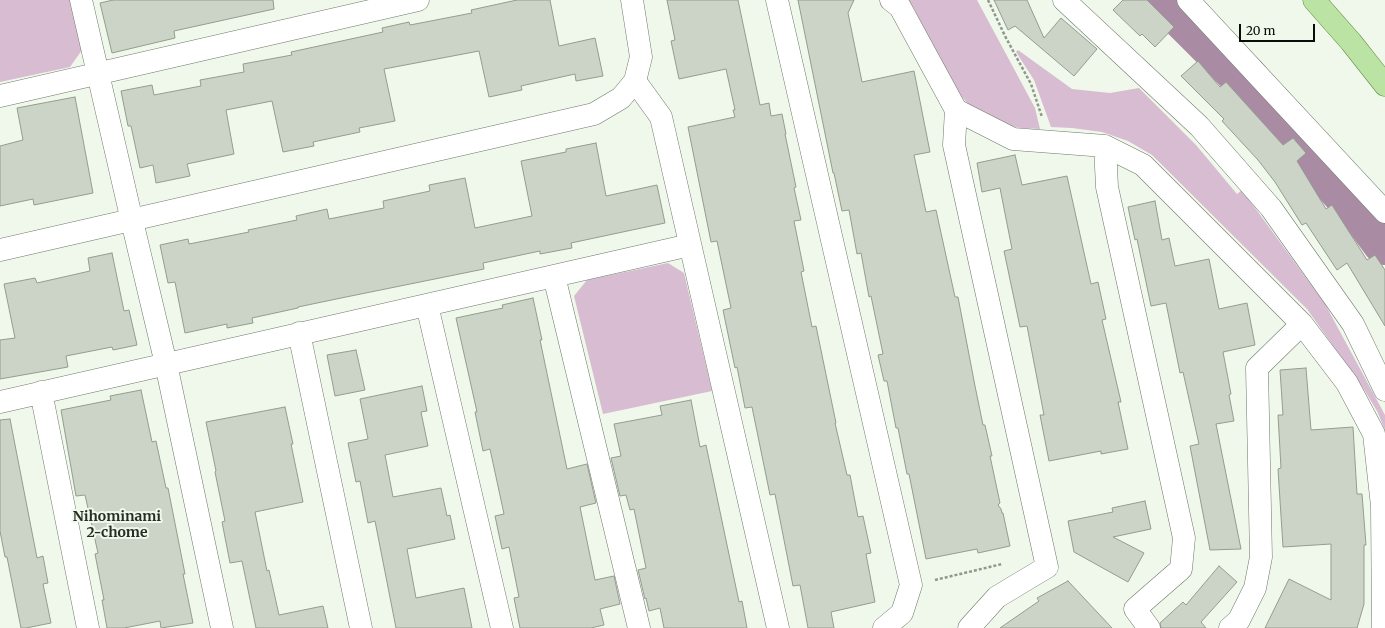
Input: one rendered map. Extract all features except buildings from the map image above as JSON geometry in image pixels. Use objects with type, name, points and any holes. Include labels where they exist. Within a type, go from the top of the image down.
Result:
[{"type":"main road","points":[[1314,0],[1351,42],[1385,85]]},
{"type":"street","points":[[81,0],[97,74],[166,364],[222,628]]},
{"type":"street","points":[[0,96],[418,0]]},
{"type":"street","points":[[0,250],[594,114],[621,98],[635,81],[641,57],[632,0]]},
{"type":"street","points":[[777,0],[911,585],[902,613],[884,628]]},
{"type":"street","points":[[892,0],[900,7],[956,110],[954,145],[1048,567],[996,597],[969,628]]},
{"type":"street","points":[[1064,0],[1199,126],[1271,208],[1353,324],[1385,390]]},
{"type":"street","points":[[1188,0],[1385,212]]},
{"type":"street","points":[[635,81],[661,117],[778,628]]},
{"type":"street","points":[[956,110],[1012,139],[1105,146],[1142,165],[1302,324],[1347,384],[1374,434],[1382,506],[1383,628]]},
{"type":"street","points":[[1105,146],[1107,187],[1184,538],[1181,568],[1135,609],[1149,628]]},
{"type":"street","points":[[0,402],[690,245]]},
{"type":"street","points":[[554,276],[639,628]]},
{"type":"street","points":[[427,305],[502,628]]},
{"type":"street","points":[[1230,628],[1239,620],[1255,588],[1261,557],[1257,368],[1302,324]]},
{"type":"street","points":[[299,334],[361,628]]},
{"type":"street","points":[[41,392],[88,628]]},
{"type":"path","points":[[988,0],[1005,36],[1031,84],[1043,121]]},
{"type":"path","points":[[911,585],[1009,563]]},
{"type":"shaded area","points":[[0,0],[70,0],[82,50],[70,67],[0,82]]},
{"type":"shaded area","points":[[908,0],[977,0],[1035,108],[1040,129],[1021,128],[1002,124],[983,115],[968,104],[956,90]]},
{"type":"shaded area","points":[[1018,50],[1072,89],[1110,93],[1139,88],[1196,145],[1237,194],[1242,190],[1325,304],[1385,415],[1385,430],[1377,411],[1363,388],[1307,309],[1152,155],[1128,141],[1102,132],[1051,127],[1034,80],[1016,52]]},
{"type":"shaded area","points":[[668,263],[684,273],[712,391],[603,414],[574,296],[587,280]]},
{"type":"waterway","points":[[1167,0],[1244,77],[1368,219],[1385,242]]},
{"type":"district","name":"Nihominami 2-chome","points":[[117,526]]}]
